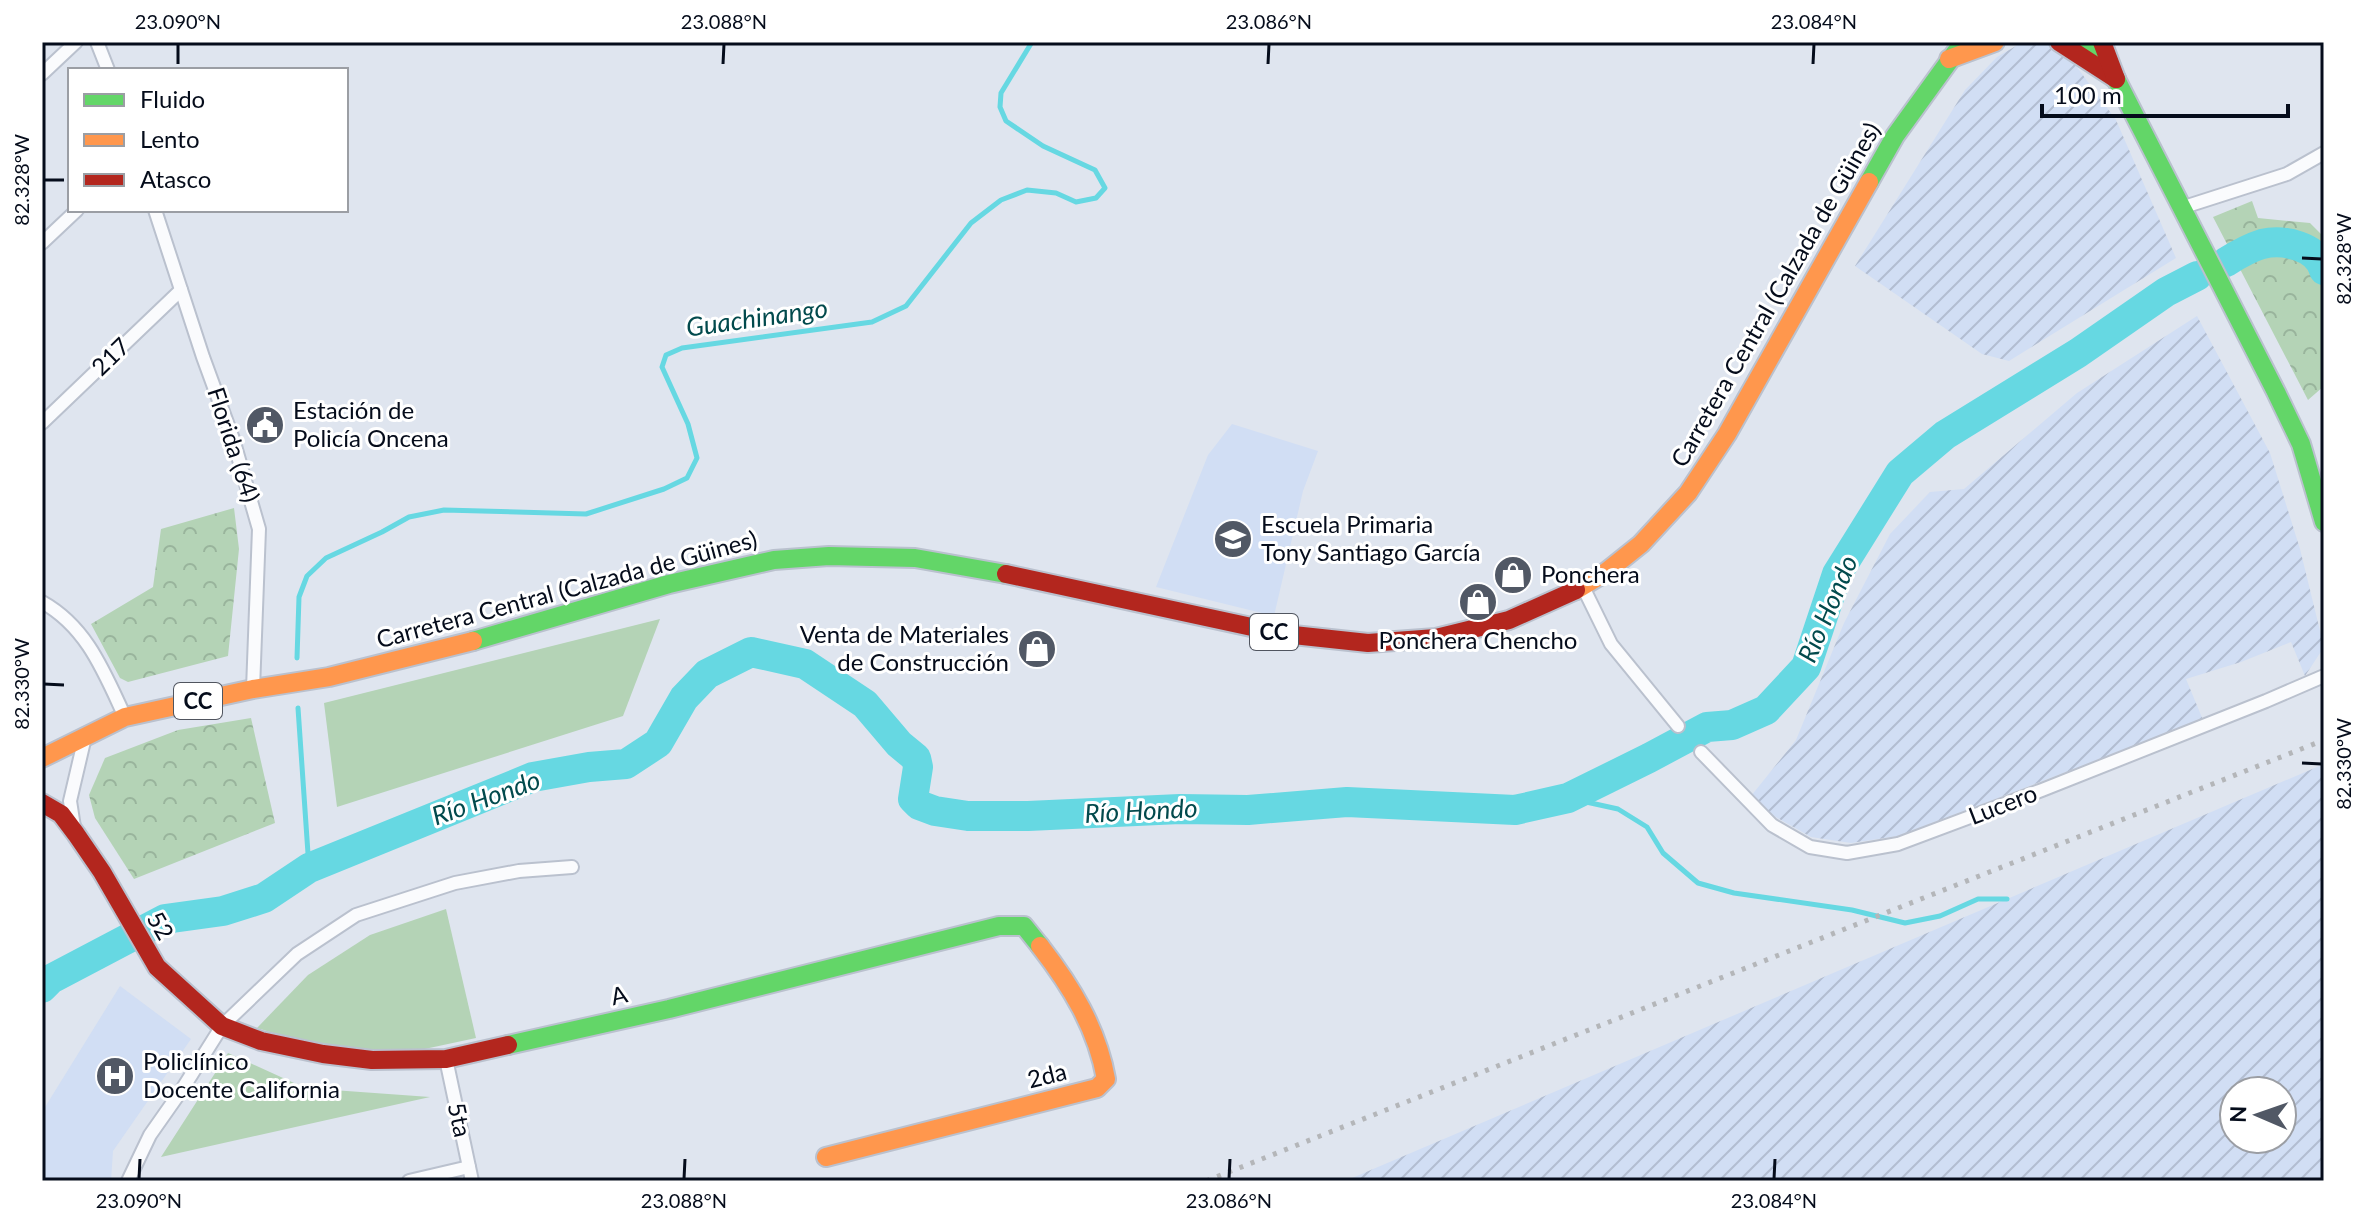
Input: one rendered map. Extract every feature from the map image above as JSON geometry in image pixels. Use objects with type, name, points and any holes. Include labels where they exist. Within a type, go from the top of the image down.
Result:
[{"type":"main road","name":"Carretera Central (Calzada de Güines)","points":[[42,758],[125,717],[262,687],[329,677],[444,649],[669,584],[774,560],[829,556],[915,558],[1013,575],[1284,634],[1368,643],[1436,638],[1509,620],[1583,587],[1606,572],[1641,544],[1688,493],[1727,434],[1895,136],[1963,42]]},
{"type":"main road","points":[[1949,59],[1995,42]]},
{"type":"main road","points":[[2059,42],[2116,79]]},
{"type":"main road","points":[[2086,42],[2116,79]]},
{"type":"main road","points":[[2102,42],[2116,79],[2301,444],[2324,522]]},
{"type":"main road","name":"52","points":[[42,803],[61,814],[76,834],[157,967],[222,1026]]},
{"type":"main road","name":"A","points":[[222,1026],[261,1041],[323,1054],[372,1060],[446,1059],[669,1009],[999,926],[1024,926]]},
{"type":"main road","name":"2da","points":[[826,1157],[1097,1088],[1106,1079],[1099,1048],[1080,1005],[1049,957],[1024,926]]},
{"type":"street","points":[[42,74],[76,42]]},
{"type":"street","points":[[97,42],[107,68]]},
{"type":"street","points":[[2181,208],[2287,174],[2324,153]]},
{"type":"street","points":[[42,243],[75,212]]},
{"type":"street","name":"Florida (64)","points":[[156,212],[233,439],[259,529],[262,687]]},
{"type":"street","name":"217","points":[[42,423],[181,290]]},
{"type":"street","points":[[1583,587],[1611,644],[1678,726]]},
{"type":"street","points":[[42,602],[73,625],[88,642],[125,717]]},
{"type":"street","name":"Lucero","points":[[1701,752],[1772,825],[1810,847],[1847,853],[1898,844],[2042,790],[2324,676]]},
{"type":"street","name":"52","points":[[76,834],[70,801],[85,737]]},
{"type":"street","points":[[128,1181],[150,1135],[222,1026],[297,954],[356,915],[455,883],[519,871],[572,867]]},
{"type":"street","name":"5ta","points":[[446,1059],[472,1181]]},
{"type":"street","points":[[409,1181],[469,1167]]},
{"type":"shaded area","points":[[2021,43],[2048,44],[2071,59],[2116,120],[2176,258],[2009,361],[1982,354],[1855,266],[1965,90],[1997,57]]},
{"type":"shaded area","points":[[2197,316],[2270,453],[2300,549],[2324,647],[2305,676],[2291,642],[2186,679],[2203,720],[1898,836],[1851,843],[1811,837],[1774,816],[1751,796],[1796,740],[1844,623],[1890,534],[1930,492],[1964,489],[2077,393]]},
{"type":"shaded area","name":"Escuela Primaria Tony Santiago García","points":[[1232,424],[1318,451],[1303,491],[1274,616],[1156,587],[1208,455]]},
{"type":"shaded area","points":[[2324,764],[2324,1181],[1345,1181]]},
{"type":"shaded area","name":"Policlínico Docente California","points":[[120,986],[191,1039],[113,1151],[111,1181],[42,1181],[42,1112]]},
{"type":"green space","points":[[2252,201],[2258,218],[2310,223],[2324,237],[2324,386],[2308,400],[2213,217]]},
{"type":"green space","points":[[234,508],[239,549],[228,656],[128,682],[120,678],[91,624],[153,587],[161,529]]},
{"type":"green space","points":[[660,619],[623,716],[337,807],[324,703]]},
{"type":"green space","points":[[251,718],[275,823],[134,879],[95,818],[89,795],[105,758],[178,730]]},
{"type":"green space","points":[[446,909],[476,1038],[406,1053],[313,1045],[257,1028],[308,975],[370,935]]},
{"type":"green space","points":[[228,1053],[305,1088],[430,1097],[161,1157]]},
{"type":"waterway","name":"Guachinango","points":[[297,658],[299,597],[307,576],[326,558],[409,517],[444,510],[586,514],[664,489],[687,478],[697,458],[688,424],[662,367],[666,355],[682,348],[872,322],[906,306],[971,223],[1001,200],[1027,190],[1056,193],[1076,202],[1096,198],[1105,188],[1095,170],[1043,146],[1006,121],[1000,107],[1001,93],[1032,42]]},
{"type":"waterway","name":"Río Hondo","points":[[2226,262],[2257,246],[2280,243],[2307,250],[2324,270]]},
{"type":"waterway","name":"Río Hondo","points":[[42,988],[51,979],[165,919],[223,911],[264,898],[309,868],[533,777],[626,764],[658,743],[684,698],[707,674],[751,652],[805,664],[865,704],[899,744],[916,758],[918,767],[913,799],[935,811],[968,816],[1028,816],[1180,809],[1248,810],[1347,802],[1515,810],[1568,798],[1707,727],[1732,725],[1766,710],[1806,667],[1837,574],[1900,473],[1945,435],[2078,353],[2166,292],[2197,276]]},
{"type":"waterway","name":"Guachinango","points":[[298,708],[309,868]]},
{"type":"waterway","points":[[1568,798],[1618,809],[1647,827],[1663,853],[1698,883],[1734,893],[1852,910],[1905,923],[1940,916],[1978,899],[2007,899]]},
{"type":"railway","points":[[1206,1181],[2324,740]]},
{"type":"traffic: fast","points":[[1869,182],[1895,136],[1963,42]]},
{"type":"traffic: fast","points":[[2086,42],[2116,79],[2276,392],[2301,444],[2324,522]]},
{"type":"traffic: fast","points":[[473,641],[669,584],[774,560],[829,556],[915,558],[1006,574]]},
{"type":"traffic: fast","points":[[508,1045],[669,1009],[999,926],[1024,926],[1040,946]]},
{"type":"traffic: slow","points":[[1949,59],[1995,42]]},
{"type":"traffic: slow","points":[[1576,590],[1606,572],[1641,544],[1688,493],[1727,434],[1869,182]]},
{"type":"traffic: slow","points":[[42,758],[125,717],[253,689],[329,677],[473,641]]},
{"type":"traffic: slow","points":[[826,1157],[1097,1088],[1106,1079],[1096,1042],[1072,992],[1040,946]]},
{"type":"traffic: jam","points":[[2059,42],[2116,79]]},
{"type":"traffic: jam","points":[[2102,42],[2116,79]]},
{"type":"traffic: jam","points":[[1006,574],[1284,634],[1368,643],[1436,638],[1509,620],[1576,590]]},
{"type":"traffic: jam","points":[[42,803],[61,814],[76,834],[102,872],[157,967],[222,1026],[261,1041],[372,1060],[446,1059],[508,1045]]},
{"type":"place","name":"Estación de Policía Oncena","points":[[265,425]]},
{"type":"place","name":"Escuela Primaria Tony Santiago García","points":[[1233,539]]},
{"type":"place","name":"Ponchera","points":[[1513,575]]},
{"type":"place","name":"Ponchera Chencho","points":[[1478,602]]},
{"type":"place","name":"Venta de Materiales de Construcción","points":[[1037,649]]},
{"type":"place","name":"Policlínico Docente California","points":[[115,1076]]}]
